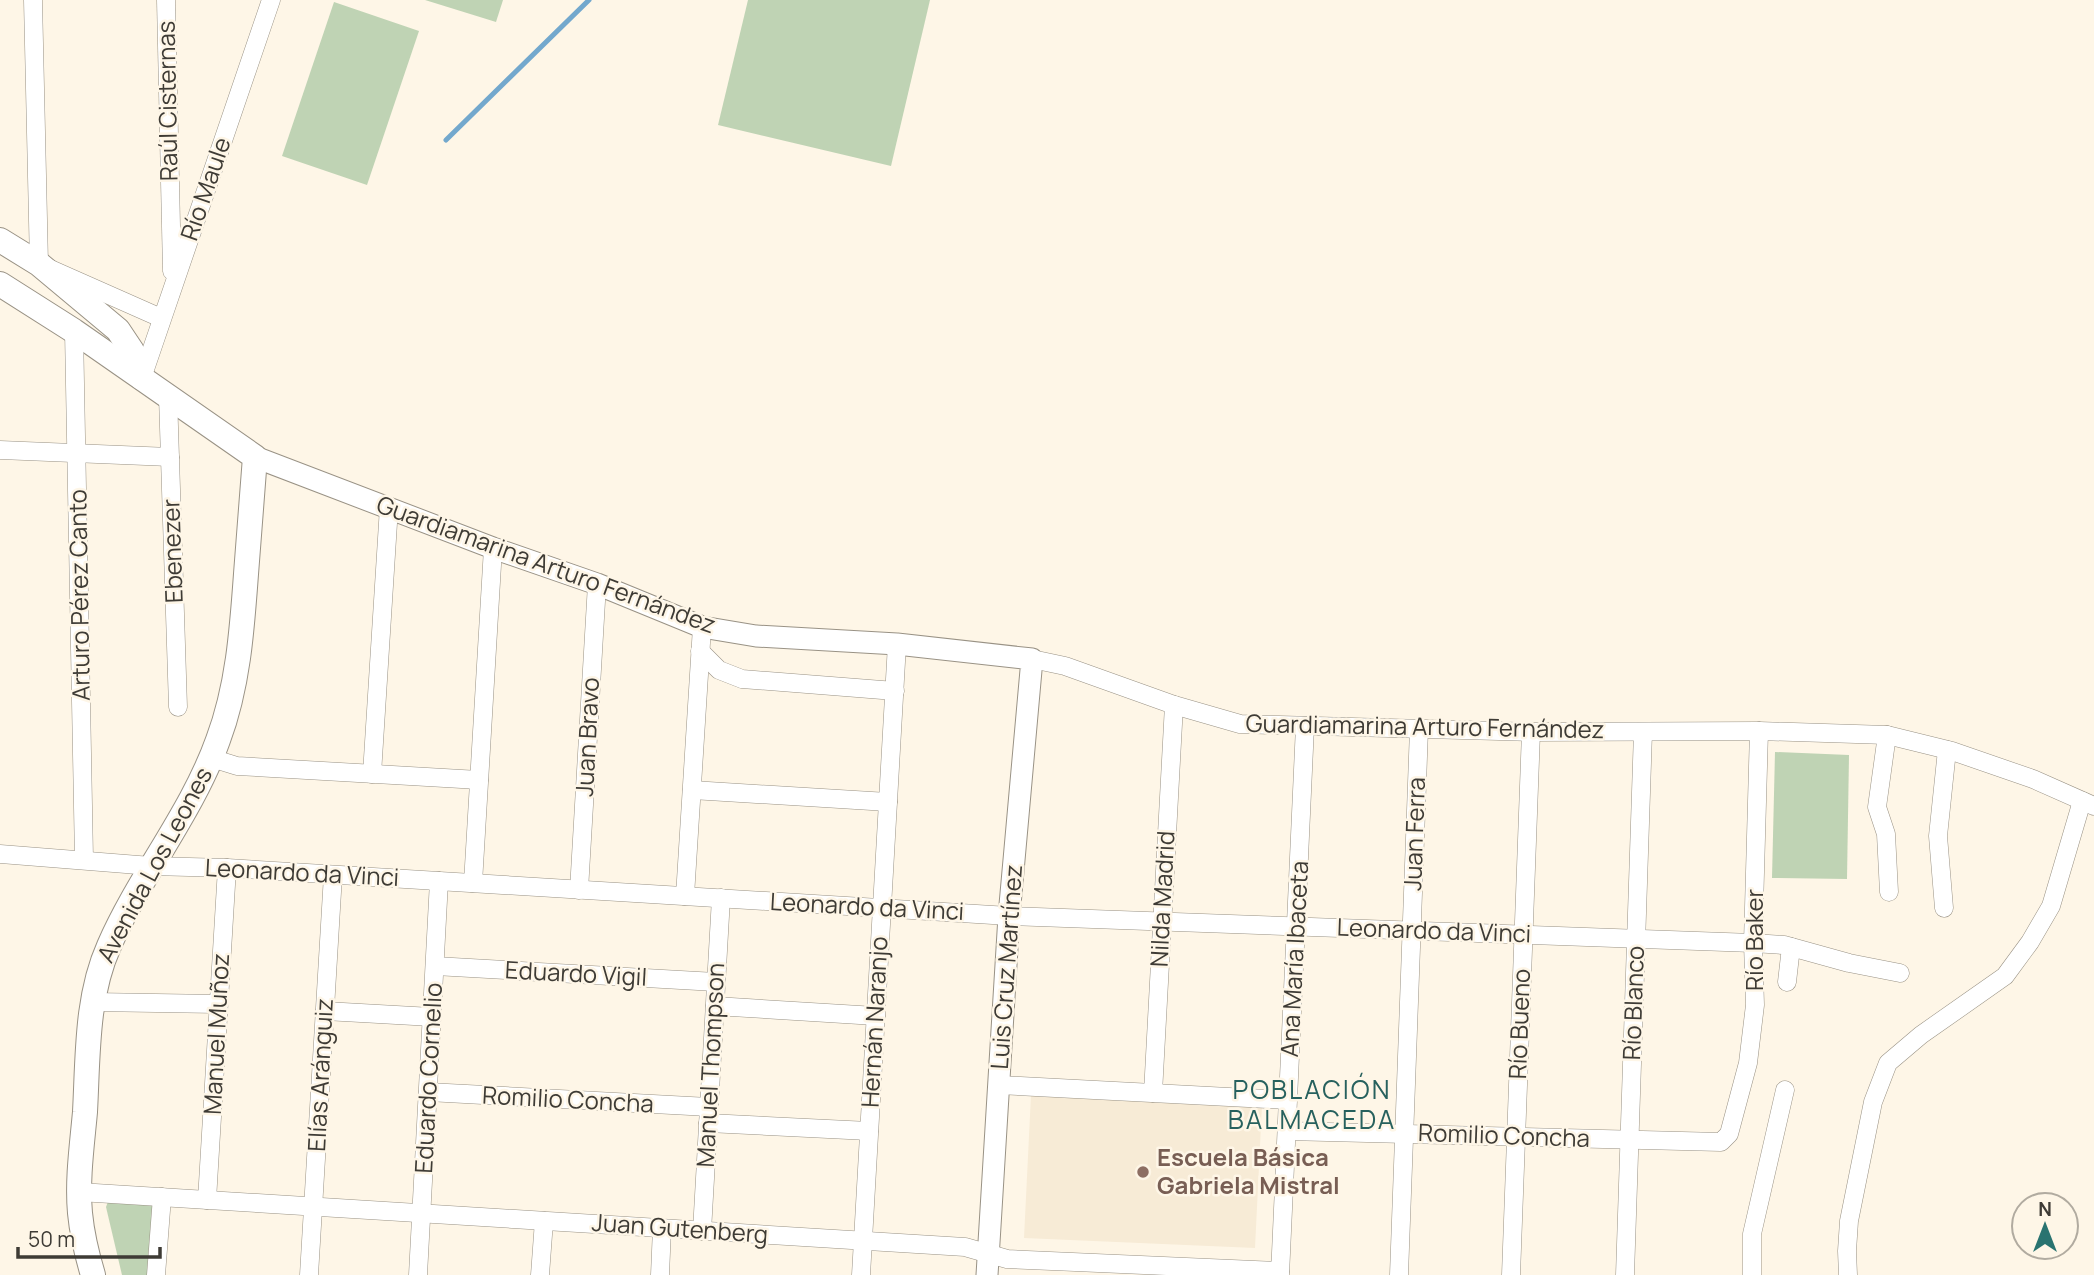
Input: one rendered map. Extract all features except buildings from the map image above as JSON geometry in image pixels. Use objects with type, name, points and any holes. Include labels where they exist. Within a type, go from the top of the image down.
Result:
[{"type":"main road","points":[[0,240],[39,264],[118,330],[132,351],[142,378]]},
{"type":"main road","name":"Guardiamarina Arturo Fernández","points":[[0,284],[74,331],[255,457]]},
{"type":"main road","name":"Avenida Los Leones","points":[[93,1275],[82,1232],[79,1192],[93,1002],[99,971],[110,943],[191,798],[211,758],[225,720],[242,632],[255,457]]},
{"type":"street","points":[[33,0],[39,264],[161,318]]},
{"type":"street","name":"Raúl Cisternas","points":[[166,0],[172,285]]},
{"type":"street","name":"Río Maule","points":[[142,378],[271,0]]},
{"type":"street","name":"Arturo Pérez Canto","points":[[74,331],[84,859]]},
{"type":"street","name":"Ebenezer","points":[[167,396],[178,707]]},
{"type":"street","points":[[0,450],[170,457]]},
{"type":"street","name":"Guardiamarina Arturo Fernández","points":[[255,457],[493,548],[597,584],[702,626],[756,636],[897,644],[1031,659],[1065,666],[1174,705],[1240,724],[1531,732],[1759,731],[1887,734],[1947,750],[2033,779],[2088,804]]},
{"type":"street","points":[[372,774],[388,507]]},
{"type":"street","points":[[473,883],[493,548]]},
{"type":"street","name":"Juan Bravo","points":[[579,890],[597,584]]},
{"type":"street","points":[[685,896],[702,626]]},
{"type":"street","name":"Hernán Naranjo","points":[[861,1275],[897,644]]},
{"type":"street","name":"Guardiamarina Arturo Fernández","points":[[700,651],[719,670],[742,679],[895,691]]},
{"type":"street","name":"Luis Cruz Martínez","points":[[988,1264],[1009,916],[1031,659]]},
{"type":"street","name":"Nilda Madrid","points":[[1153,1093],[1174,705]]},
{"type":"street","name":"Ana María Ibaceta","points":[[1280,1273],[1306,726]]},
{"type":"street","name":"Juan Ferra","points":[[1399,1275],[1419,729]]},
{"type":"street","name":"Río Baker","points":[[1721,1142],[1729,1134],[1748,1063],[1755,1004],[1752,943],[1759,731]]},
{"type":"street","name":"Río Bueno","points":[[1511,1275],[1531,732]]},
{"type":"street","name":"Río Blanco","points":[[1625,1275],[1643,732]]},
{"type":"street","points":[[1887,734],[1877,807],[1886,834],[1889,892]]},
{"type":"street","points":[[1944,908],[1938,836],[1947,750]]},
{"type":"street","points":[[211,758],[237,766],[479,780]]},
{"type":"street","points":[[692,790],[888,802]]},
{"type":"street","points":[[1848,1275],[1849,1221],[1873,1102],[1888,1063],[1921,1035],[2005,976],[2031,942],[2052,906],[2088,804]]},
{"type":"street","name":"Leonardo da Vinci","points":[[0,854],[151,866],[226,868],[1009,916],[1752,943],[1791,947],[1849,963],[1900,973]]},
{"type":"street","name":"Manuel Muñoz","points":[[207,1200],[226,868]]},
{"type":"street","name":"Elías Aránguiz","points":[[309,1275],[333,875]]},
{"type":"street","name":"Eduardo Cornelio","points":[[418,1275],[439,881]]},
{"type":"street","name":"Manuel Thompson","points":[[702,1231],[721,898]]},
{"type":"street","points":[[1787,982],[1791,947]]},
{"type":"street","name":"Eduardo Vigil","points":[[435,967],[716,982]]},
{"type":"street","points":[[93,1002],[218,1004]]},
{"type":"street","points":[[715,1006],[876,1016]]},
{"type":"street","points":[[325,1011],[432,1017]]},
{"type":"street","points":[[999,1085],[1288,1100]]},
{"type":"street","points":[[1752,1275],[1752,1234],[1785,1090]]},
{"type":"street","name":"Romilio Concha","points":[[428,1092],[869,1131]]},
{"type":"street","name":"Romilio Concha","points":[[1287,1131],[1721,1142]]},
{"type":"street","name":"Juan Gutenberg","points":[[79,1192],[965,1247],[988,1264],[1007,1259],[1140,1270],[1280,1273]]},
{"type":"street","points":[[156,1275],[162,1197]]},
{"type":"street","points":[[540,1275],[544,1221]]},
{"type":"street","points":[[660,1275],[662,1228]]},
{"type":"shaded area","name":"Escuela Básica Gabriela Mistral","points":[[1031,1095],[1262,1105],[1255,1248],[1024,1238]]},
{"type":"green space","points":[[425,0],[503,0],[496,22]]},
{"type":"green space","points":[[748,0],[930,0],[891,166],[718,125]]},
{"type":"green space","points":[[334,2],[419,31],[367,185],[282,156]]},
{"type":"green space","points":[[1775,752],[1849,755],[1847,879],[1772,878]]},
{"type":"green space","points":[[109,1199],[155,1203],[147,1275],[122,1275],[106,1207]]},
{"type":"waterway","points":[[446,140],[589,0]]},
{"type":"place","name":"Escuela Básica Gabriela Mistral","points":[[1143,1172]]},
{"type":"district","name":"POBLACIÓN BALMACEDA","points":[[1312,1105]]}]
